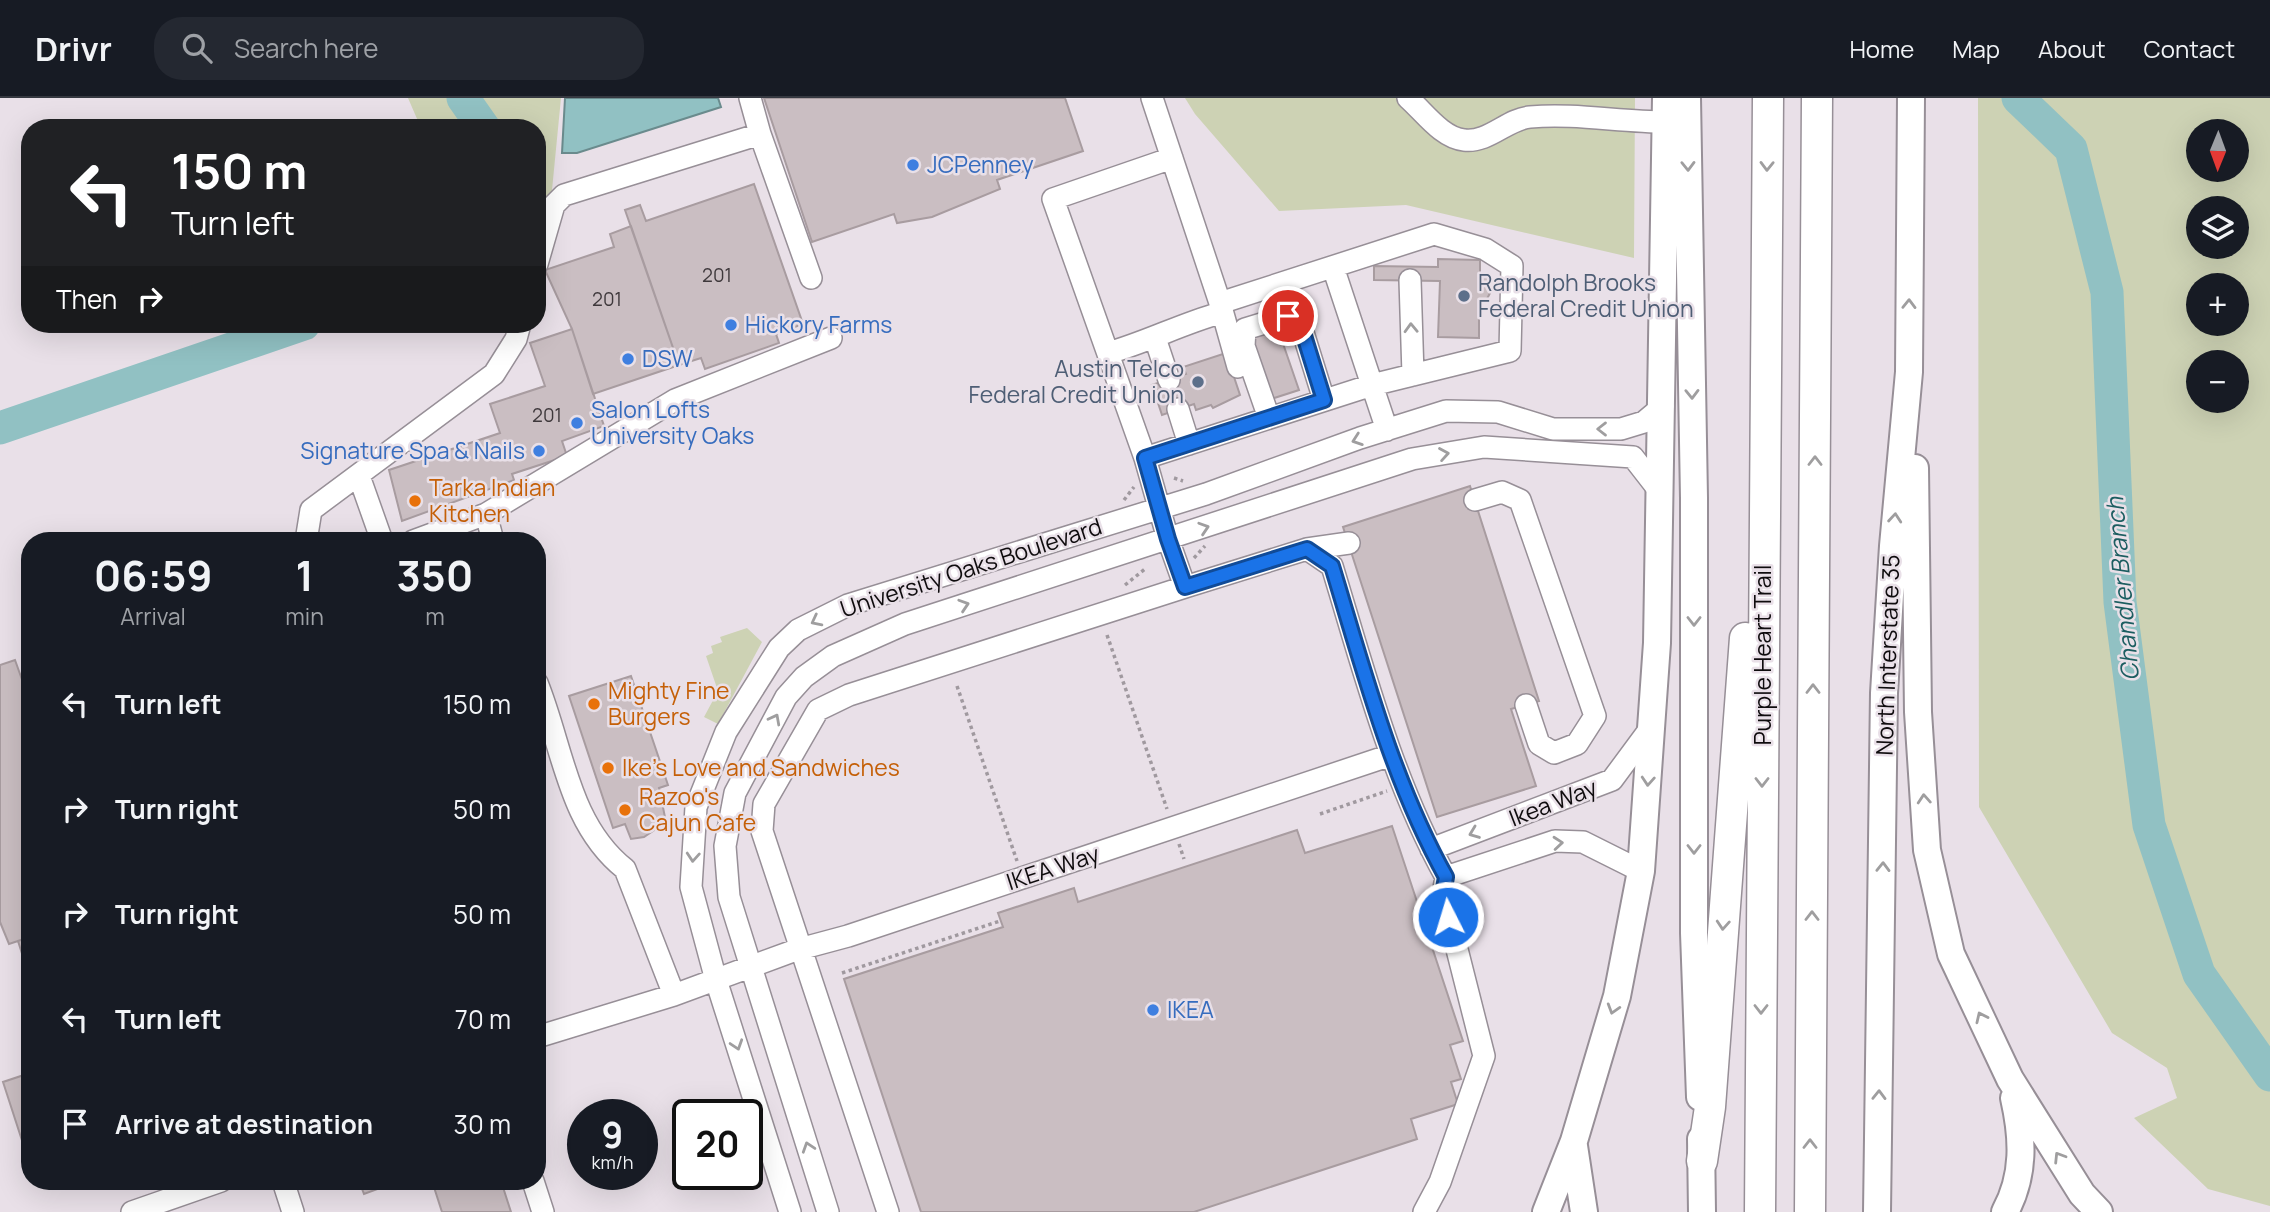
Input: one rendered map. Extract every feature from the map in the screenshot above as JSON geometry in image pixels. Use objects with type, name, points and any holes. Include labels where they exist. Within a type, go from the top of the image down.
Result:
[{"type":"highway","name":"Purple Heart Trail","points":[[1760,1212],[1768,98]]},
{"type":"highway","points":[[1810,1212],[1817,98]]},
{"type":"highway","points":[[1702,1161],[1710,1107],[1745,627],[1746,336],[1766,248]]},
{"type":"main road","points":[[1687,98],[1694,498],[1694,933],[1702,1212]]},
{"type":"main road","name":"North Interstate 35","points":[[1877,1212],[1885,693],[1893,546],[1909,372],[1911,98]]},
{"type":"main road","points":[[1546,1212],[1574,1141],[1617,996],[1641,871],[1652,726],[1661,493],[1666,110]]},
{"type":"main road","points":[[1909,372],[1914,457],[1918,712],[1927,850],[1951,954],[2010,1079],[2082,1194],[2099,1212]]},
{"type":"main road","points":[[2006,1212],[2015,1192],[2021,1150],[2020,1127],[2010,1079]]},
{"type":"main road","points":[[1574,1141],[1584,1212]]},
{"type":"street","points":[[750,98],[811,278]]},
{"type":"street","points":[[1152,98],[1220,308],[1263,420]]},
{"type":"street","points":[[1408,98],[1449,136],[1465,140],[1483,138],[1526,117],[1597,117],[1666,110]]},
{"type":"street","points":[[546,233],[554,205],[564,195],[760,134]]},
{"type":"street","points":[[1172,158],[1053,199],[1145,458],[1185,587]]},
{"type":"street","points":[[1108,353],[1155,338],[1175,326],[1220,308],[1434,234],[1485,248],[1513,266],[1510,351],[1372,385],[1145,458]]},
{"type":"street","points":[[1404,244],[1409,273],[1413,375]]},
{"type":"street","points":[[1333,267],[1387,430]]},
{"type":"street","points":[[1263,420],[1244,346],[1245,329],[1288,316],[1301,326],[1324,400]]},
{"type":"street","points":[[307,532],[311,510],[494,374],[518,333]]},
{"type":"street","points":[[436,532],[486,513],[675,400],[831,338]]},
{"type":"street","points":[[1155,338],[1169,380]]},
{"type":"street","name":"University Oaks Boulevard","points":[[790,1212],[716,980],[691,887],[696,807],[726,732],[779,648],[798,630],[848,605],[1160,509],[1446,411],[1498,412],[1553,429],[1621,429],[1644,422],[1663,406]]},
{"type":"street","points":[[1178,410],[1188,444]]},
{"type":"street","name":"University Oaks Boulevard","points":[[828,1212],[750,968],[725,874],[725,846],[735,793],[786,697],[804,677],[832,656],[905,624],[1412,459],[1484,447],[1633,457],[1661,493]]},
{"type":"street","points":[[359,476],[379,532]]},
{"type":"street","points":[[1475,500],[1502,492],[1520,500],[1595,716],[1577,744],[1554,753],[1539,744],[1526,705]]},
{"type":"street","points":[[486,513],[491,532]]},
{"type":"street","points":[[888,1212],[762,831],[764,804],[818,709],[849,695],[1185,587],[1307,549],[1349,543]]},
{"type":"street","points":[[1307,549],[1332,566],[1391,755],[1431,849],[1446,877],[1443,894],[1484,1056],[1440,1182],[1424,1212]]},
{"type":"street","points":[[546,711],[577,808],[608,856],[625,869],[674,995]]},
{"type":"street","name":"Ikea Way","points":[[1431,849],[1612,780],[1652,726]]},
{"type":"street","name":"IKEA Way","points":[[546,1034],[674,995],[799,949],[848,936],[1391,755]]},
{"type":"street","points":[[1446,877],[1555,841],[1583,842],[1641,871]]},
{"type":"street","points":[[132,1212],[194,1190]]},
{"type":"street","points":[[287,1190],[293,1212]]},
{"type":"street","points":[[536,1190],[543,1212]]},
{"type":"path","points":[[1192,560],[1208,541]]},
{"type":"path","points":[[1143,565],[1145,569],[1151,569]]},
{"type":"path","points":[[1107,635],[1170,817]]},
{"type":"path","points":[[957,687],[1019,867]]},
{"type":"path","points":[[1320,814],[1404,786]]},
{"type":"path","points":[[1178,841],[1184,859]]},
{"type":"path","points":[[842,974],[1000,920]]},
{"type":"green space","points":[[408,98],[561,98],[546,251],[546,119],[417,119]]},
{"type":"green space","points":[[1185,98],[1635,98],[1634,258],[1406,205],[1279,211],[1195,114]]},
{"type":"green space","points":[[1978,98],[2270,98],[2270,1206],[2208,1189],[2134,1118],[2177,1098],[2167,1068],[2112,1033],[1979,807]]},
{"type":"green space","points":[[747,628],[762,642],[718,724],[704,717],[718,691],[706,656],[713,653],[711,646],[722,642],[720,637]]},
{"type":"water","points":[[565,98],[718,98],[721,107],[577,153],[562,153]]},
{"type":"building","name":"JCPenney","points":[[764,98],[1065,98],[1083,151],[997,180],[1000,189],[932,217],[897,223],[894,214],[812,242]]},
{"type":"building","points":[[754,184],[803,324],[776,334],[779,343],[705,369],[701,358],[679,365],[625,210],[640,205],[646,221]]},
{"type":"building","points":[[631,226],[679,365],[593,394],[572,329],[546,270],[614,247],[610,234]]},
{"type":"building","name":"Randolph Brooks Federal Credit Union","points":[[1438,259],[1480,260],[1480,273],[1486,273],[1489,278],[1490,293],[1487,299],[1479,299],[1479,338],[1438,337],[1440,281],[1374,280],[1374,266],[1438,267]]},
{"type":"building","points":[[572,329],[604,426],[562,441],[567,456],[512,474],[514,480],[402,521],[389,470],[500,433],[490,404],[545,386],[530,343]]},
{"type":"building","points":[[1278,329],[1299,390],[1268,400],[1248,338]]},
{"type":"building","name":"Austin Telco Federal Credit Union","points":[[1226,353],[1240,395],[1213,408],[1211,405],[1196,410],[1194,404],[1162,415],[1152,385],[1186,374],[1183,367]]},
{"type":"building","points":[[1470,486],[1539,701],[1511,709],[1536,786],[1437,817],[1343,527]]},
{"type":"building","points":[[15,660],[21,677],[21,940],[9,944],[0,922],[0,665]]},
{"type":"building","points":[[631,676],[668,785],[659,788],[666,822],[644,837],[631,839],[625,824],[613,828],[569,696]]},
{"type":"building","name":"IKEA","points":[[1392,826],[1463,1041],[1450,1045],[1461,1079],[1451,1082],[1458,1104],[1411,1119],[1417,1139],[1194,1212],[921,1212],[844,979],[1003,927],[998,913],[1074,888],[1078,902],[1297,830],[1305,853]]},
{"type":"building","points":[[21,1076],[21,1137],[3,1082]]},
{"type":"building","points":[[435,1190],[504,1190],[511,1212],[442,1212]]},
{"type":"waterway","points":[[463,98],[478,119]]},
{"type":"waterway","name":"Chandler Branch","points":[[2018,98],[2071,149],[2107,292],[2120,602],[2149,825],[2199,974],[2270,1075]]},
{"type":"waterway","points":[[0,428],[278,333]]},
{"type":"place","name":"JCPenney","points":[[913,165]]},
{"type":"place","name":"Randolph Brooks Federal Credit Union","points":[[1464,296]]},
{"type":"place","name":"Hickory Farms","points":[[731,325]]},
{"type":"place","name":"DSW","points":[[628,359]]},
{"type":"place","name":"Austin Telco Federal Credit Union","points":[[1198,382]]},
{"type":"place","name":"Salon Lofts University Oaks","points":[[577,423]]},
{"type":"place","name":"Signature Spa & Nails","points":[[539,451]]},
{"type":"place","name":"Tarka Indian Kitchen","points":[[415,501]]},
{"type":"place","name":"Mighty Fine Burgers","points":[[594,704]]},
{"type":"place","name":"Ike's Love and Sandwiches","points":[[608,768]]},
{"type":"place","name":"Razoo's Cajun Cafe","points":[[625,810]]},
{"type":"place","name":"IKEA","points":[[1153,1010]]},
{"type":"route","points":[[1288,316],[1301,326],[1324,400],[1145,458],[1185,587],[1276,556],[1307,549],[1332,566],[1391,755],[1431,849],[1446,877],[1443,894],[1448,917]]}]
